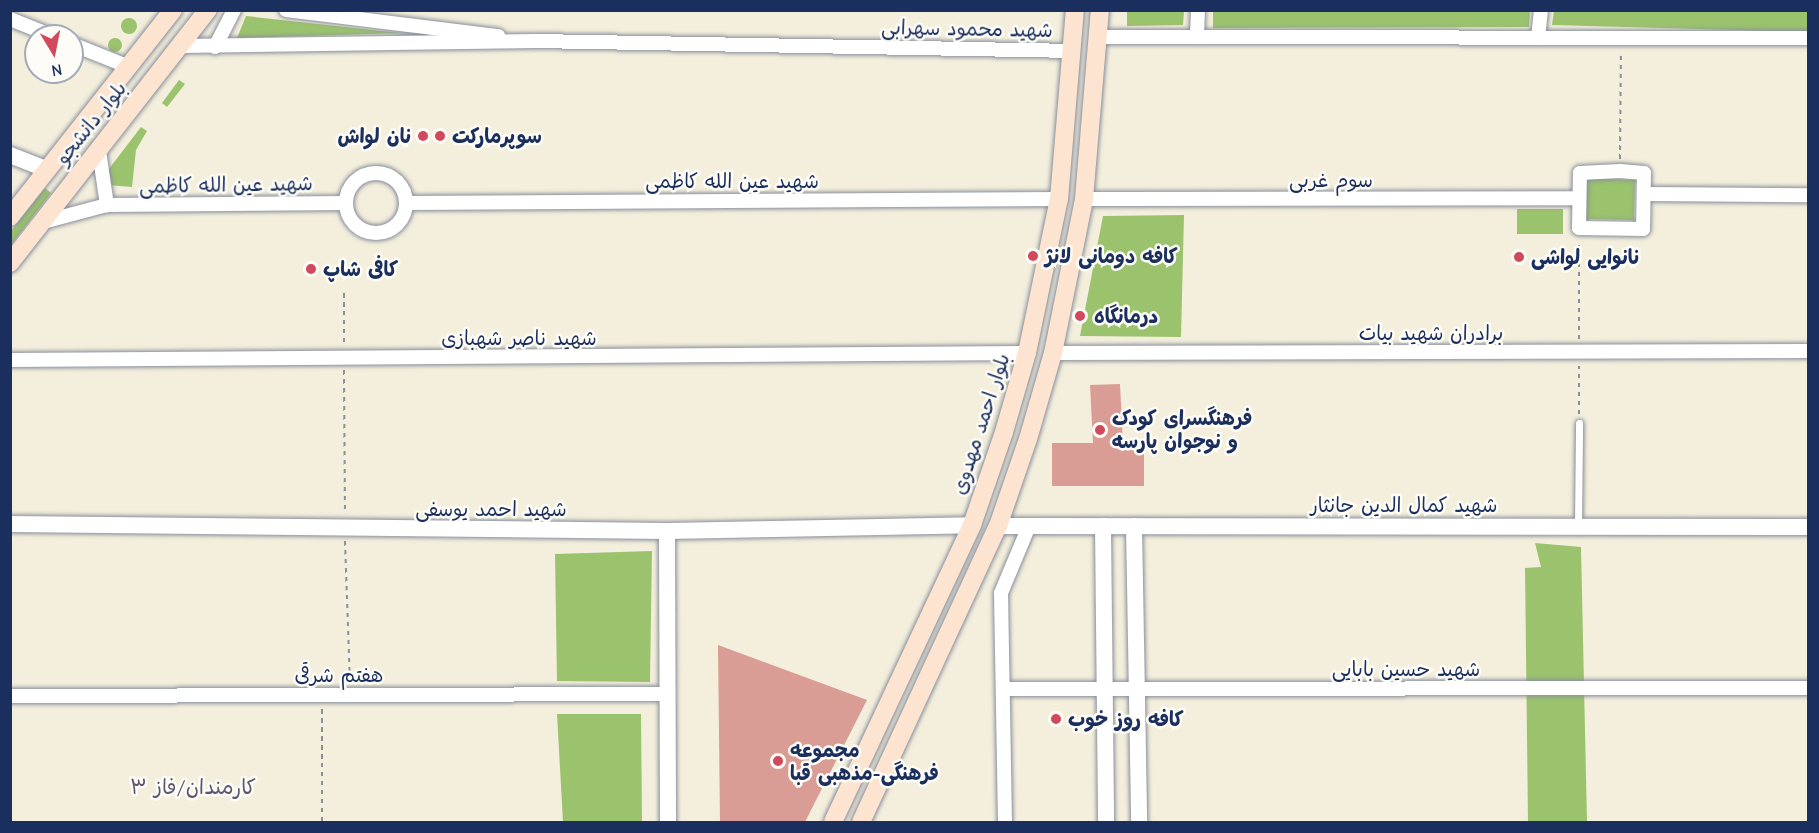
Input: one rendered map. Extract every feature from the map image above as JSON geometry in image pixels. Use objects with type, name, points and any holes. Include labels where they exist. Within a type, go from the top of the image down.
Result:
[{"type":"main road","name":"بلوار دانشجو","points":[[10,217],[173,10]]},
{"type":"main road","name":"بلوار دانشجو","points":[[10,263],[208,10]]},
{"type":"main road","name":"بلوار احمد مهدوی","points":[[833,822],[972,525],[1027,354],[1059,199],[1074,51],[1075,10]]},
{"type":"main road","points":[[861,822],[999,526],[1053,353],[1084,199],[1100,10]]},
{"type":"main road","points":[[48,170],[72,182]]},
{"type":"main road","points":[[1059,199],[1084,199]]},
{"type":"main road","points":[[972,525],[999,526]]},
{"type":"street","points":[[215,46],[234,10]]},
{"type":"street","name":"شهید محمود سهرابی","points":[[286,10],[535,40]]},
{"type":"street","points":[[1197,37],[1198,10]]},
{"type":"street","points":[[1538,38],[1541,10]]},
{"type":"street","points":[[10,19],[24,25]]},
{"type":"street","points":[[409,46],[417,36],[411,24]]},
{"type":"street","points":[[1099,37],[1809,38]]},
{"type":"street","name":"شهید محمود سهرابی","points":[[180,46],[409,46],[535,40],[1074,51]]},
{"type":"street","points":[[84,49],[129,67]]},
{"type":"street","points":[[99,151],[107,205]]},
{"type":"street","points":[[10,155],[48,170]]},
{"type":"street","points":[[1620,171],[1644,173],[1645,194],[1643,228],[1580,228],[1580,173],[1620,171]]},
{"type":"street","points":[[376,172],[397,181],[406,203],[397,224],[376,233],[354,225],[345,203],[354,182],[376,172]]},
{"type":"street","points":[[1645,194],[1809,195]]},
{"type":"street","name":"سوم غربی","points":[[1084,199],[1579,198]]},
{"type":"street","name":"شهید عین الله کاظمی","points":[[406,203],[1059,199]]},
{"type":"street","name":"شهید عین الله کاظمی","points":[[43,222],[107,205],[345,203]]},
{"type":"street","name":"برادران شهید بیات","points":[[1053,353],[1809,351]]},
{"type":"street","name":"شهید ناصر شهبازی","points":[[10,360],[1027,354]]},
{"type":"street","name":"شهید احمد یوسفی","points":[[10,524],[667,531],[972,525]]},
{"type":"street","name":"شهید کمال الدین جانثار","points":[[999,526],[1809,527]]},
{"type":"street","points":[[1005,822],[1002,593],[1029,526]]},
{"type":"street","points":[[1103,526],[1106,822]]},
{"type":"street","points":[[1134,526],[1139,822]]},
{"type":"street","points":[[667,531],[668,822]]},
{"type":"street","name":"شهید حسین بابایی","points":[[1003,689],[1809,688]]},
{"type":"street","name":"هفتم شرقی","points":[[10,696],[667,694]]},
{"type":"lane","points":[[1578,527],[1579,423]]},
{"type":"path","points":[[1620,171],[1621,39]]},
{"type":"path","points":[[1579,423],[1580,228]]},
{"type":"path","points":[[344,293],[345,528],[351,694]]},
{"type":"path","points":[[322,694],[322,822]]},
{"type":"green space","points":[[1213,10],[1530,11],[1529,27],[1213,28]]},
{"type":"green space","points":[[1127,11],[1184,11],[1183,25],[1127,26]]},
{"type":"green space","points":[[1554,11],[1808,11],[1808,32],[1552,25]]},
{"type":"green space","points":[[246,16],[400,33],[401,33],[237,38]]},
{"type":"green space","points":[[126,18],[132,18],[137,26],[135,32],[126,34],[121,29],[121,23]]},
{"type":"green space","points":[[115,38],[120,40],[122,45],[120,50],[115,52],[110,50],[108,45],[110,40]]},
{"type":"green space","points":[[179,80],[185,84],[167,107],[162,103]]},
{"type":"green space","points":[[141,127],[147,131],[136,150],[132,187],[107,185],[105,174]]},
{"type":"green space","points":[[1586,178],[1635,180],[1634,220],[1585,219]]},
{"type":"green space","points":[[45,188],[51,193],[11,245],[11,231]]},
{"type":"green space","points":[[1517,209],[1563,209],[1563,234],[1517,234]]},
{"type":"green space","points":[[1184,215],[1181,337],[1080,336],[1103,216]]},
{"type":"green space","points":[[1535,543],[1581,547],[1587,822],[1528,822],[1525,568],[1541,567]]},
{"type":"green space","points":[[652,551],[650,682],[557,681],[555,554]]},
{"type":"green space","points":[[557,714],[641,714],[642,822],[563,822]]},
{"type":"building","points":[[1120,384],[1123,444],[1144,444],[1144,486],[1052,486],[1052,443],[1093,443],[1090,385]]},
{"type":"building","name":"مجموعه فرهنگی-مذهبی قبا","points":[[718,645],[867,700],[805,822],[720,822]]},
{"type":"place","name":"نان لواش","points":[[423,136]]},
{"type":"place","name":"سوپرمارکت","points":[[440,136]]},
{"type":"place","name":"کافه دومانی لانژ","points":[[1033,256]]},
{"type":"place","name":"نانوایی لواشی","points":[[1519,257]]},
{"type":"place","name":"کافی شاپ","points":[[311,269]]},
{"type":"place","name":"درمانگاه","points":[[1080,316]]},
{"type":"place","name":"فرهنگسرای کودک و نوجوان پارسه","points":[[1100,430]]},
{"type":"place","name":"کافه روز خوب","points":[[1056,719]]},
{"type":"place","name":"مجموعه فرهنگی-مذهبی قبا","points":[[778,761]]},
{"type":"district","name":"کارمندان/فاز ۳","points":[[193,787]]}]
